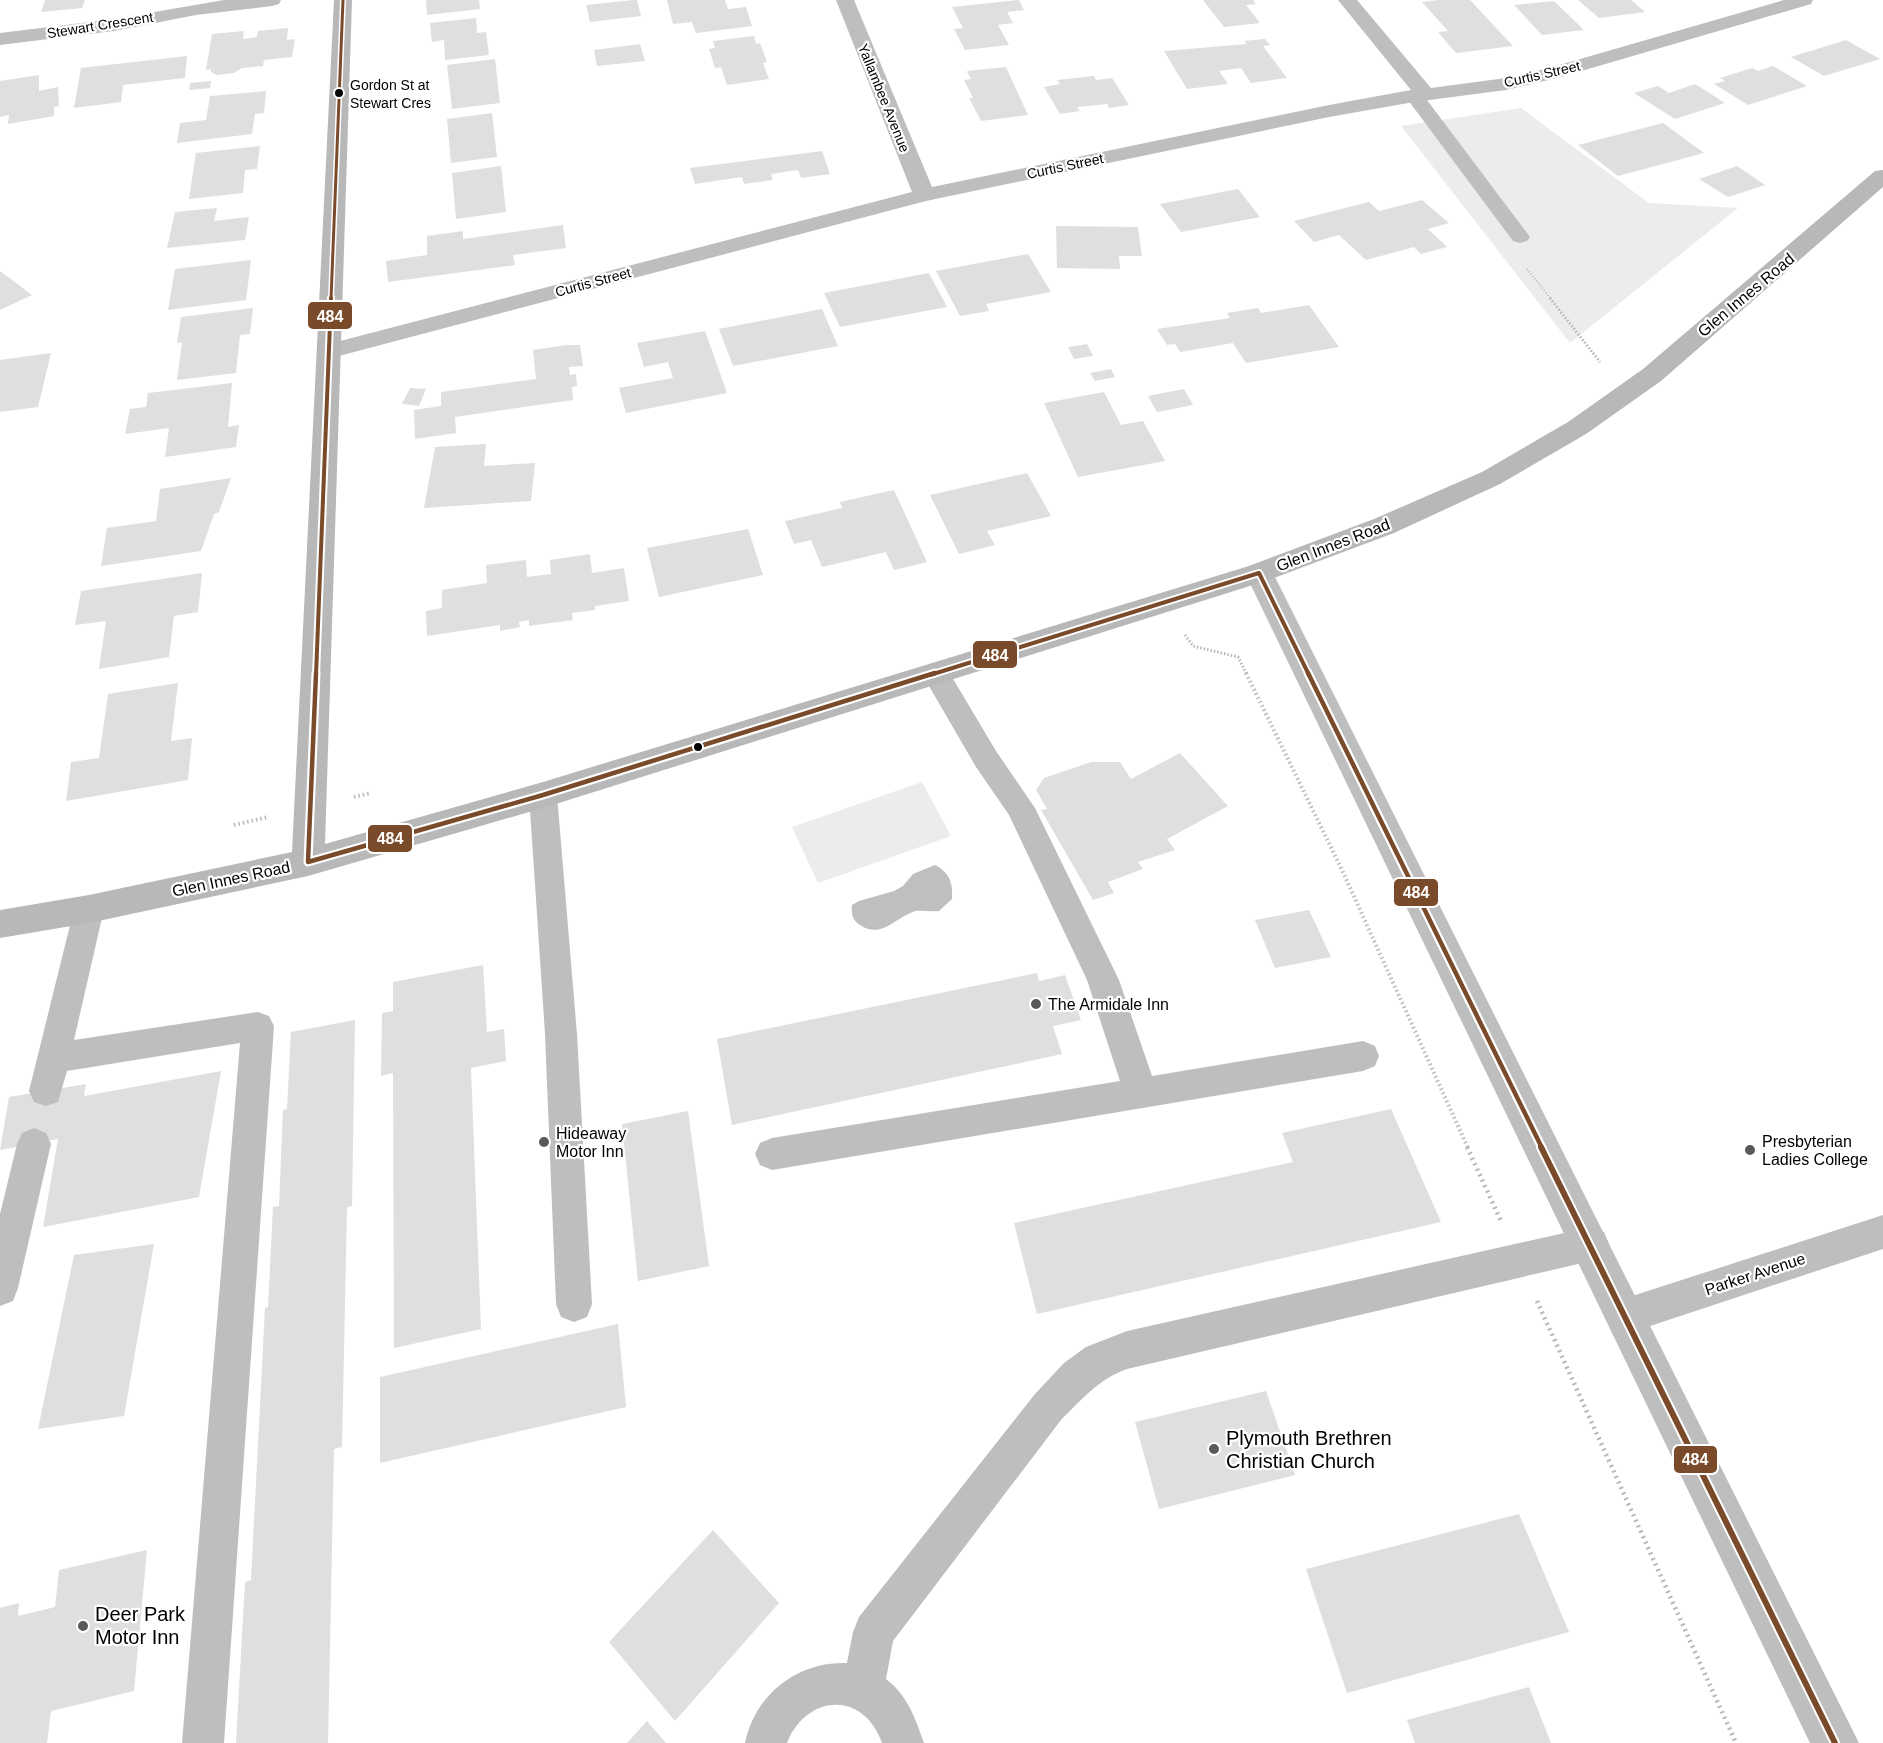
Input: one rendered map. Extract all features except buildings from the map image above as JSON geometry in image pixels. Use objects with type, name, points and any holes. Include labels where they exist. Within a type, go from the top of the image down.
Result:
[{"type":"main road","points":[[308,862],[343,0]]},
{"type":"main road","name":"Glen Innes Road","points":[[0,924],[88,909],[308,862],[543,795],[1259,573],[1384,526],[1491,478],[1577,428],[1652,375],[1883,176]]},
{"type":"street","name":"Stewart Crescent","points":[[0,39],[114,25],[196,9],[272,0]]},
{"type":"street","name":"Yallambee Avenue","points":[[845,0],[924,195]]},
{"type":"street","points":[[1347,0],[1420,95]]},
{"type":"street","name":"Curtis Street","points":[[330,351],[924,195],[1329,111],[1420,95],[1506,84],[1554,73],[1804,0]]},
{"type":"street","points":[[1259,573],[1835,1743]]},
{"type":"lane","points":[[1420,95],[1520,237]]},
{"type":"lane","points":[[936,674],[986,759],[1020,808],[1103,980],[1141,1093]]},
{"type":"lane","points":[[543,795],[561,1034],[574,1304]]},
{"type":"lane","points":[[88,909],[50,1074],[258,1026],[203,1743]]},
{"type":"lane","points":[[772,1154],[1363,1056]]},
{"type":"lane","points":[[0,1288],[34,1144]]},
{"type":"lane","name":"Parker Avenue","points":[[1626,1316],[1883,1232]]},
{"type":"lane","points":[[863,1688],[874,1632],[1048,1407],[1077,1376],[1099,1360],[1138,1347],[1591,1244]]},
{"type":"lane","points":[[766,1743],[783,1708],[808,1688],[837,1682],[863,1688],[885,1704],[900,1730],[903,1743]]},
{"type":"path","points":[[1185,634],[1193,646],[1238,657],[1342,870],[1736,1743]]},
{"type":"shaded area","points":[[1521,108],[1649,203],[1738,208],[1570,343],[1401,126]]},
{"type":"shaded area","points":[[922,782],[951,836],[818,883],[792,827]]},
{"type":"shaded area","points":[[935,865],[950,879],[952,888],[952,899],[939,911],[916,911],[889,926],[875,930],[868,929],[855,921],[852,905],[894,891],[903,886],[913,874]]},
{"type":"transit line","name":"484","points":[[343,0],[308,862],[543,795],[1259,573],[1835,1743]]},
{"type":"place","name":"Gordon St at Stewart Cres","points":[[339,93]]},
{"type":"place","name":"The Armidale Inn","points":[[1036,1004]]},
{"type":"place","name":"Hideaway Motor Inn","points":[[544,1142]]},
{"type":"place","name":"Presbyterian Ladies College","points":[[1750,1150]]},
{"type":"place","name":"Plymouth Brethren Christian Church","points":[[1214,1449]]},
{"type":"place","name":"Deer Park Motor Inn","points":[[83,1626]]}]
